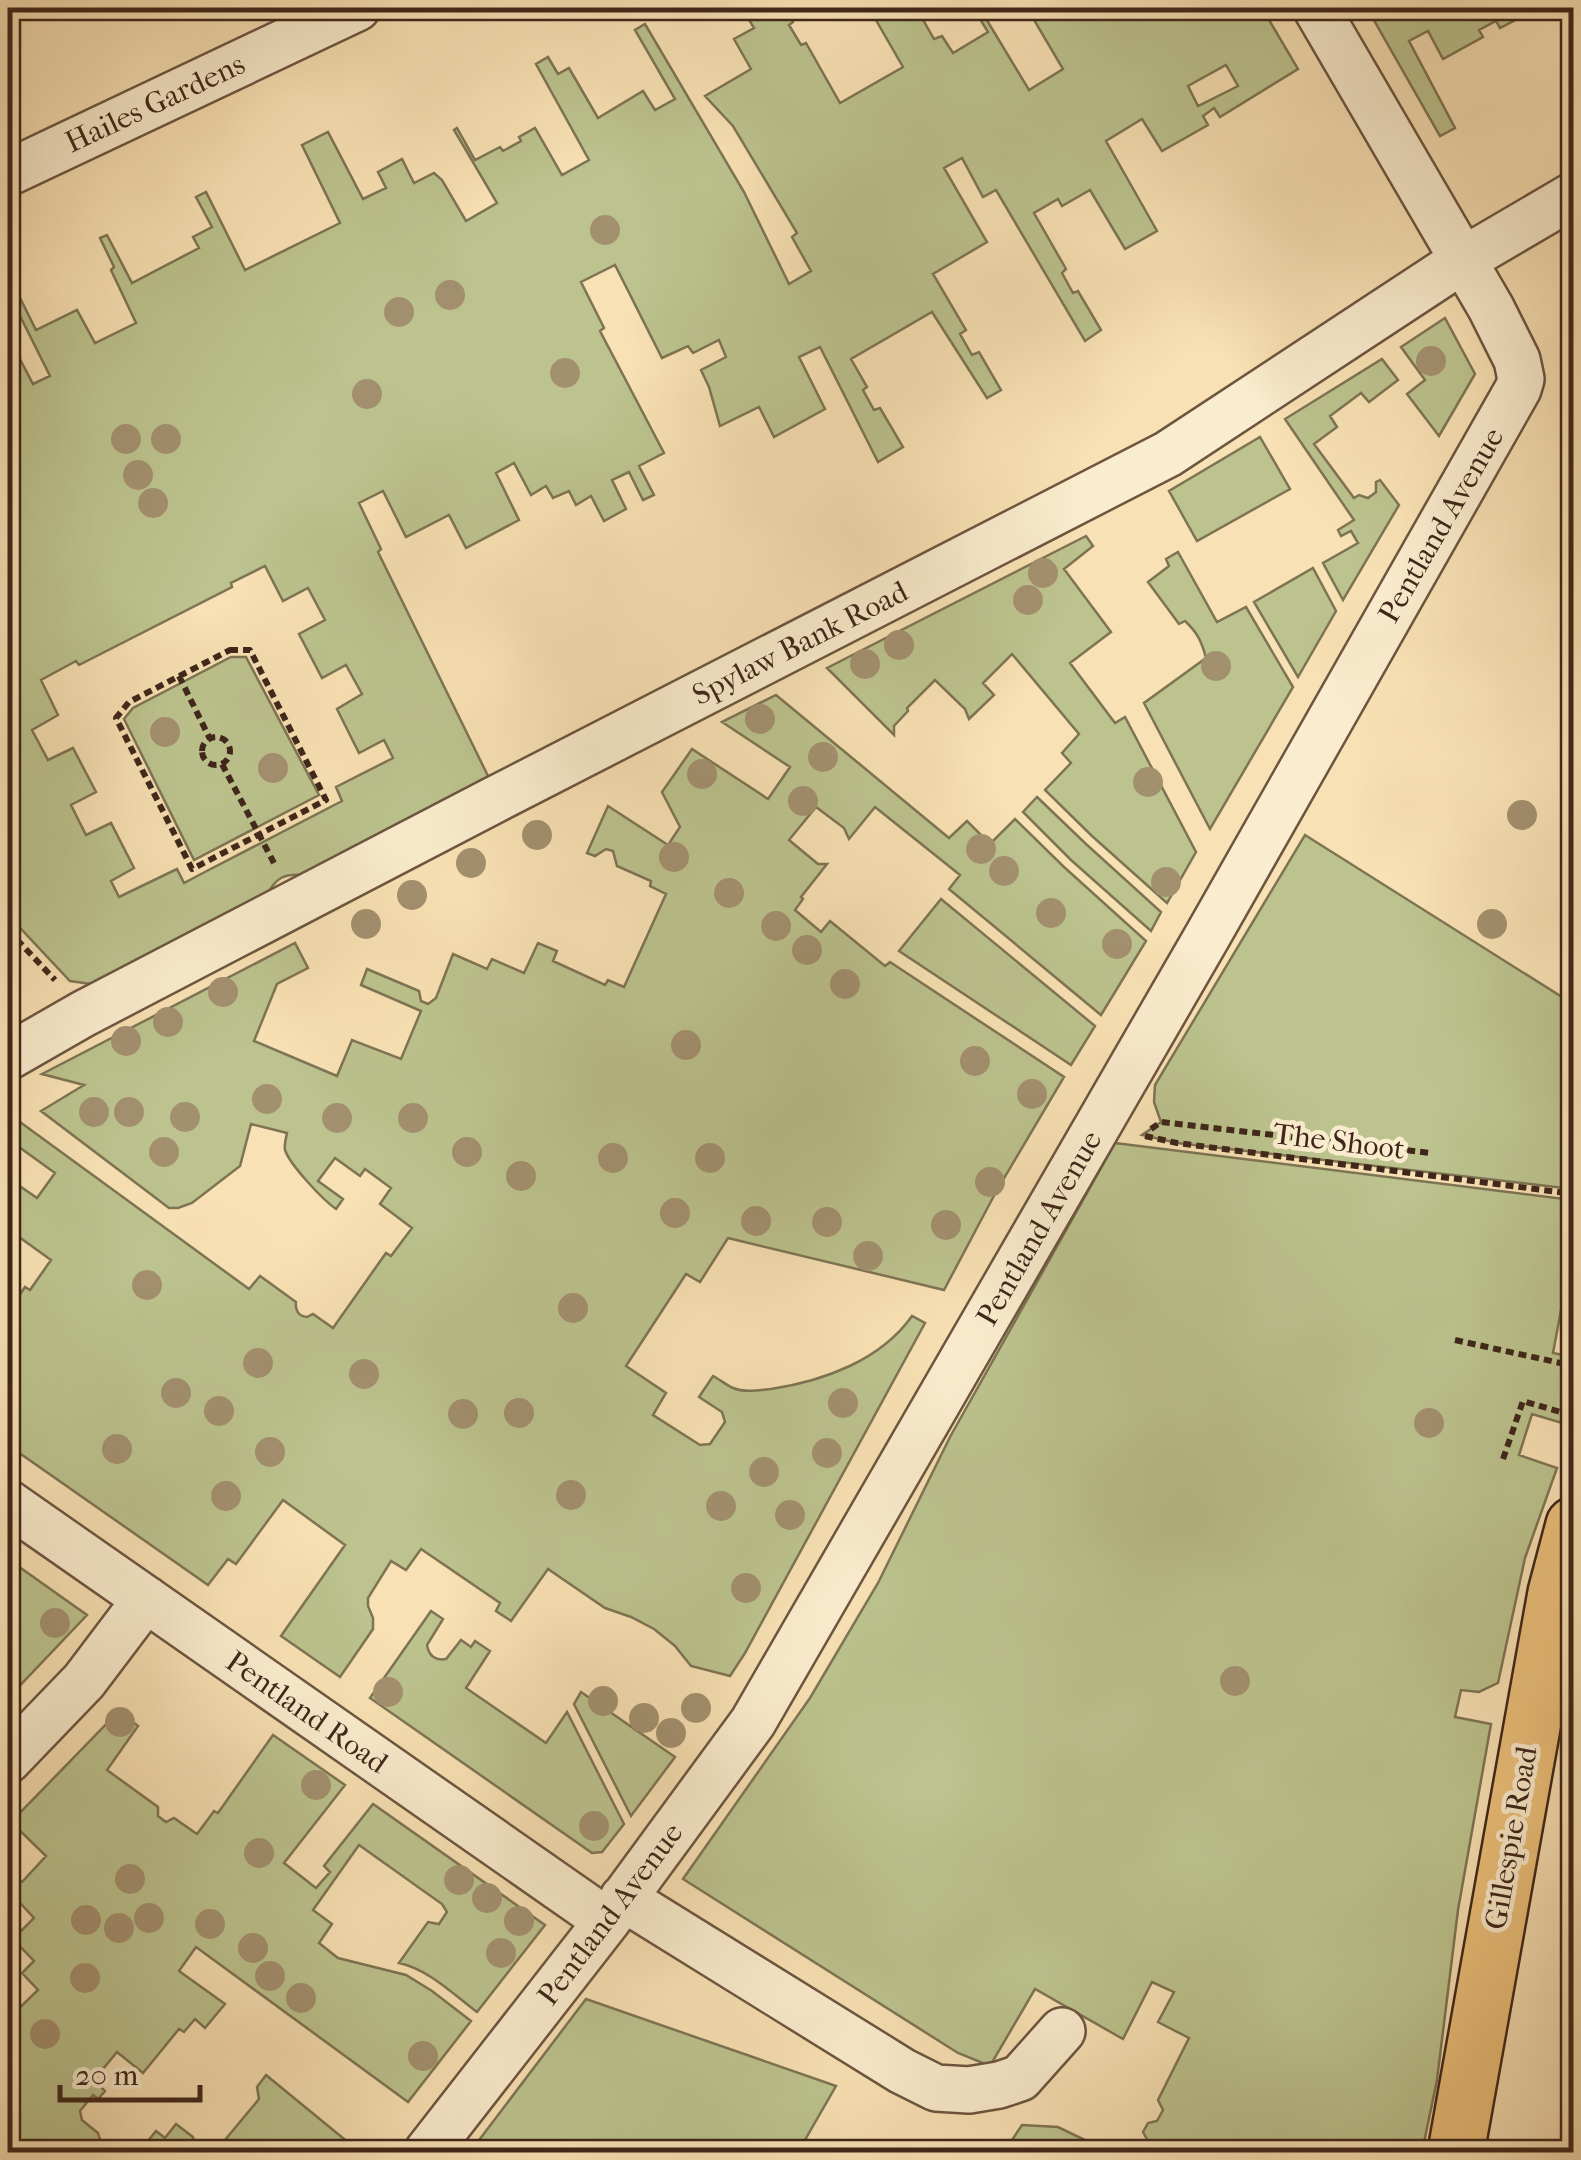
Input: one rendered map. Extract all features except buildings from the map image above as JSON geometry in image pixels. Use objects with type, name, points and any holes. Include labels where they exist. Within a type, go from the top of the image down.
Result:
[{"type":"main road","name":"Gillespie Road","points":[[1456,2152],[1552,1613],[1574,1525]]},
{"type":"street","name":"Hailes Gardens","points":[[8,173],[356,8]]},
{"type":"street","name":"Pentland Avenue","points":[[427,2152],[615,1909],[763,1707],[1123,1125],[1518,390],[1521,379],[1517,360],[1491,308],[1316,8]]},
{"type":"street","name":"Spylaw Bank Road","points":[[8,1058],[83,1014],[1168,454],[1464,260],[1574,195]]},
{"type":"street","name":"Pentland Road","points":[[8,1502],[146,1599],[615,1909],[902,2071],[936,2088],[969,2090],[999,2085],[1020,2078],[1062,2031]]},
{"type":"street","points":[[8,1760],[84,1682],[146,1599]]},
{"type":"path","points":[[230,650],[250,650],[326,800],[259,835],[192,869],[116,718],[129,702],[230,650]]},
{"type":"path","points":[[179,676],[210,739]]},
{"type":"path","points":[[220,738],[229,745],[229,756],[222,764],[212,764],[204,758],[202,746],[210,739],[220,738]]},
{"type":"path","points":[[222,764],[295,904]]},
{"type":"path","points":[[8,930],[83,1014]]},
{"type":"path","points":[[1123,1125],[1161,1122],[1431,1153]]},
{"type":"path","name":"The Shoot","points":[[1123,1125],[1177,1143],[1574,1194]]},
{"type":"path","points":[[1574,1280],[1574,1302]]},
{"type":"path","points":[[1455,1340],[1574,1366]]},
{"type":"path","points":[[1503,1459],[1523,1401],[1574,1416]]},
{"type":"green space","points":[[742,8],[785,8],[793,22],[789,25],[801,45],[806,43],[840,103],[903,67],[869,8],[918,11],[934,39],[942,36],[953,53],[988,32],[977,14],[982,12],[1029,90],[1063,69],[1027,8],[1262,8],[1298,69],[1220,117],[1214,108],[1203,116],[1208,125],[1162,151],[1142,119],[1106,141],[1157,231],[1125,249],[1090,190],[1062,206],[1058,199],[1034,213],[1066,269],[1062,273],[1073,293],[1078,291],[1101,330],[1085,341],[996,190],[983,197],[962,158],[944,168],[987,242],[933,274],[966,330],[960,334],[972,355],[979,352],[1001,390],[987,398],[932,312],[851,359],[867,387],[863,390],[874,410],[880,408],[903,447],[878,462],[820,347],[799,357],[825,409],[774,437],[759,407],[720,426],[701,370],[726,357],[719,340],[693,353],[688,346],[662,358],[615,265],[581,282],[604,328],[600,331],[664,453],[639,466],[654,495],[643,500],[629,472],[612,480],[626,509],[604,521],[591,496],[576,505],[569,491],[553,498],[546,486],[531,495],[514,463],[496,473],[519,520],[466,548],[449,515],[406,537],[383,491],[359,503],[381,549],[378,552],[489,778],[301,875],[281,878],[268,893],[91,984],[70,981],[8,915],[8,346],[12,344],[33,384],[50,376],[8,292],[8,284],[12,282],[36,330],[77,310],[95,343],[136,323],[100,238],[107,235],[132,283],[199,248],[193,237],[212,227],[196,197],[206,192],[245,270],[340,223],[302,145],[328,132],[363,199],[386,188],[378,172],[402,159],[414,183],[434,173],[442,180],[466,221],[497,203],[454,130],[457,128],[475,160],[500,147],[503,151],[535,128],[562,175],[589,160],[536,64],[548,57],[558,74],[569,68],[598,118],[643,91],[655,110],[675,99],[635,30],[645,24],[744,192],[789,284],[811,271],[792,237],[797,233],[733,126],[705,96],[751,69],[734,39],[754,28]],"holes":[[[1226,65],[1238,86],[1198,106],[1188,86]],[[265,566],[283,601],[308,588],[325,620],[299,634],[322,678],[346,665],[362,694],[337,709],[359,753],[384,740],[393,758],[336,787],[342,801],[184,883],[177,869],[119,897],[111,881],[134,868],[111,823],[86,835],[71,805],[96,792],[73,748],[48,760],[32,730],[58,715],[41,680],[76,661],[79,665],[232,587],[231,583]]]},
{"type":"green space","points":[[1367,8],[1538,8],[1500,28],[1496,21],[1479,30],[1483,37],[1443,59],[1428,31],[1409,41],[1455,128],[1440,136]]},
{"type":"green space","points":[[1445,318],[1475,374],[1439,436],[1407,394],[1425,380],[1401,347]]},
{"type":"green space","points":[[1382,359],[1398,380],[1369,402],[1361,393],[1330,416],[1337,427],[1314,444],[1354,498],[1368,498],[1376,492],[1376,482],[1380,480],[1399,505],[1343,600],[1323,563],[1358,543],[1351,531],[1341,536],[1338,530],[1354,520],[1285,419]]},
{"type":"green space","points":[[1260,437],[1290,489],[1197,541],[1169,491]]},
{"type":"green space","points":[[1086,536],[1093,546],[1064,569],[1111,632],[1070,663],[1115,723],[1125,717],[1196,852],[1167,903],[1045,790],[1071,763],[1062,753],[1079,734],[1012,654],[983,683],[994,695],[969,719],[965,709],[935,680],[907,708],[894,726],[894,735],[827,668]]},
{"type":"green space","points":[[1178,552],[1217,622],[1246,607],[1293,687],[1210,829],[1144,703],[1206,658],[1193,629],[1185,621],[1179,624],[1148,582],[1169,566],[1166,559]]},
{"type":"green space","points":[[1313,568],[1336,611],[1298,677],[1254,602]]},
{"type":"green space","points":[[231,657],[246,657],[319,795],[194,860],[124,719],[133,708]]},
{"type":"green space","points":[[776,695],[949,838],[967,821],[990,844],[1015,819],[1146,941],[1101,1015],[949,889],[960,875],[875,807],[849,839],[844,828],[816,807],[789,840],[818,864],[827,864],[795,910],[821,932],[830,921],[885,966],[890,962],[1064,1077],[944,1290],[728,1238],[700,1282],[686,1274],[626,1366],[666,1393],[653,1415],[700,1445],[710,1444],[725,1422],[722,1412],[699,1397],[713,1376],[747,1391],[811,1380],[868,1356],[912,1316],[925,1323],[730,1676],[691,1666],[654,1629],[605,1608],[548,1569],[511,1621],[496,1611],[500,1603],[421,1549],[406,1570],[391,1561],[368,1598],[373,1629],[340,1677],[281,1636],[345,1545],[283,1500],[236,1564],[228,1559],[208,1585],[8,1445],[8,1312],[51,1260],[8,1229],[8,1216],[13,1209],[8,1205],[8,1178],[37,1198],[55,1173],[8,1139],[8,1130],[20,1122],[249,1289],[260,1276],[296,1302],[299,1314],[313,1314],[333,1328],[386,1253],[391,1256],[412,1228],[380,1204],[391,1188],[365,1169],[360,1176],[335,1158],[318,1181],[343,1199],[336,1209],[288,1156],[287,1133],[251,1124],[240,1166],[192,1203],[169,1208],[41,1111],[84,1085],[42,1074],[295,943],[308,968],[277,984],[254,1041],[337,1076],[352,1040],[401,1059],[421,1011],[361,985],[367,969],[419,991],[421,1001],[428,1004],[436,998],[453,954],[487,969],[492,959],[524,973],[538,943],[557,951],[553,961],[605,985],[608,980],[624,987],[666,894],[650,886],[651,881],[617,866],[613,851],[606,849],[595,856],[587,853],[608,806],[668,845],[680,827],[662,792],[692,749],[768,799],[790,767],[722,722]]},
{"type":"green space","points":[[1037,797],[1161,912],[1151,931],[1023,812]]},
{"type":"green space","points":[[1305,835],[1573,1004],[1573,1189],[1177,1143],[1142,1135],[1161,1122],[1154,1102],[1155,1085]]},
{"type":"green space","points":[[941,899],[1095,1026],[1071,1065],[899,951]]},
{"type":"green space","points":[[1115,1143],[1573,1200],[1573,1298],[1561,1310],[1553,1353],[1573,1357],[1572,1426],[1532,1414],[1519,1455],[1557,1468],[1525,1558],[1498,1683],[1479,1692],[1461,1690],[1455,1717],[1491,1724],[1458,1910],[1437,2080],[1422,2152],[1132,2152],[1143,2151],[1148,2141],[1143,2132],[1163,2110],[1158,2100],[1189,2038],[1158,2022],[1174,1992],[1152,1982],[1123,2039],[1035,1989],[990,2066],[958,2053],[683,1879],[810,1698],[878,1583],[950,1437]]},
{"type":"green space","points":[[8,1559],[87,1615],[8,1698]]},
{"type":"green space","points":[[431,1611],[443,1619],[427,1645],[433,1657],[446,1659],[461,1640],[471,1647],[475,1641],[490,1651],[466,1688],[546,1743],[567,1712],[624,1824],[602,1852],[592,1853],[370,1698]]},
{"type":"green space","points":[[581,1692],[675,1757],[631,1816],[574,1704]]},
{"type":"green space","points":[[119,1711],[138,1726],[107,1770],[158,1807],[158,1816],[166,1822],[174,1818],[197,1834],[214,1811],[218,1813],[273,1735],[345,1785],[284,1863],[316,1888],[330,1872],[324,1866],[373,1804],[545,1925],[477,2012],[430,1976],[399,1963],[428,1922],[439,1924],[447,1912],[442,1904],[359,1845],[313,1910],[332,1924],[319,1943],[338,1958],[406,1975],[471,2021],[408,2102],[196,1947],[179,1971],[225,2004],[205,2028],[195,2019],[184,2032],[179,2029],[143,2073],[117,2052],[94,2080],[105,2091],[98,2099],[93,2095],[80,2111],[82,2120],[113,2152],[8,2152],[8,2019],[38,1990],[22,1973],[34,1961],[13,1939],[34,1918],[9,1891],[46,1856],[11,1822]]},
{"type":"green space","points":[[586,1999],[836,2086],[798,2152],[470,2152]]},
{"type":"green space","points":[[266,2075],[360,2152],[215,2152],[259,2099],[257,2087]]},
{"type":"green space","points":[[176,2124],[193,2137],[202,2152],[139,2152],[156,2131],[165,2138]]},
{"type":"green space","points":[[1022,2125],[1058,2127],[1100,2152],[1004,2152]]}]
